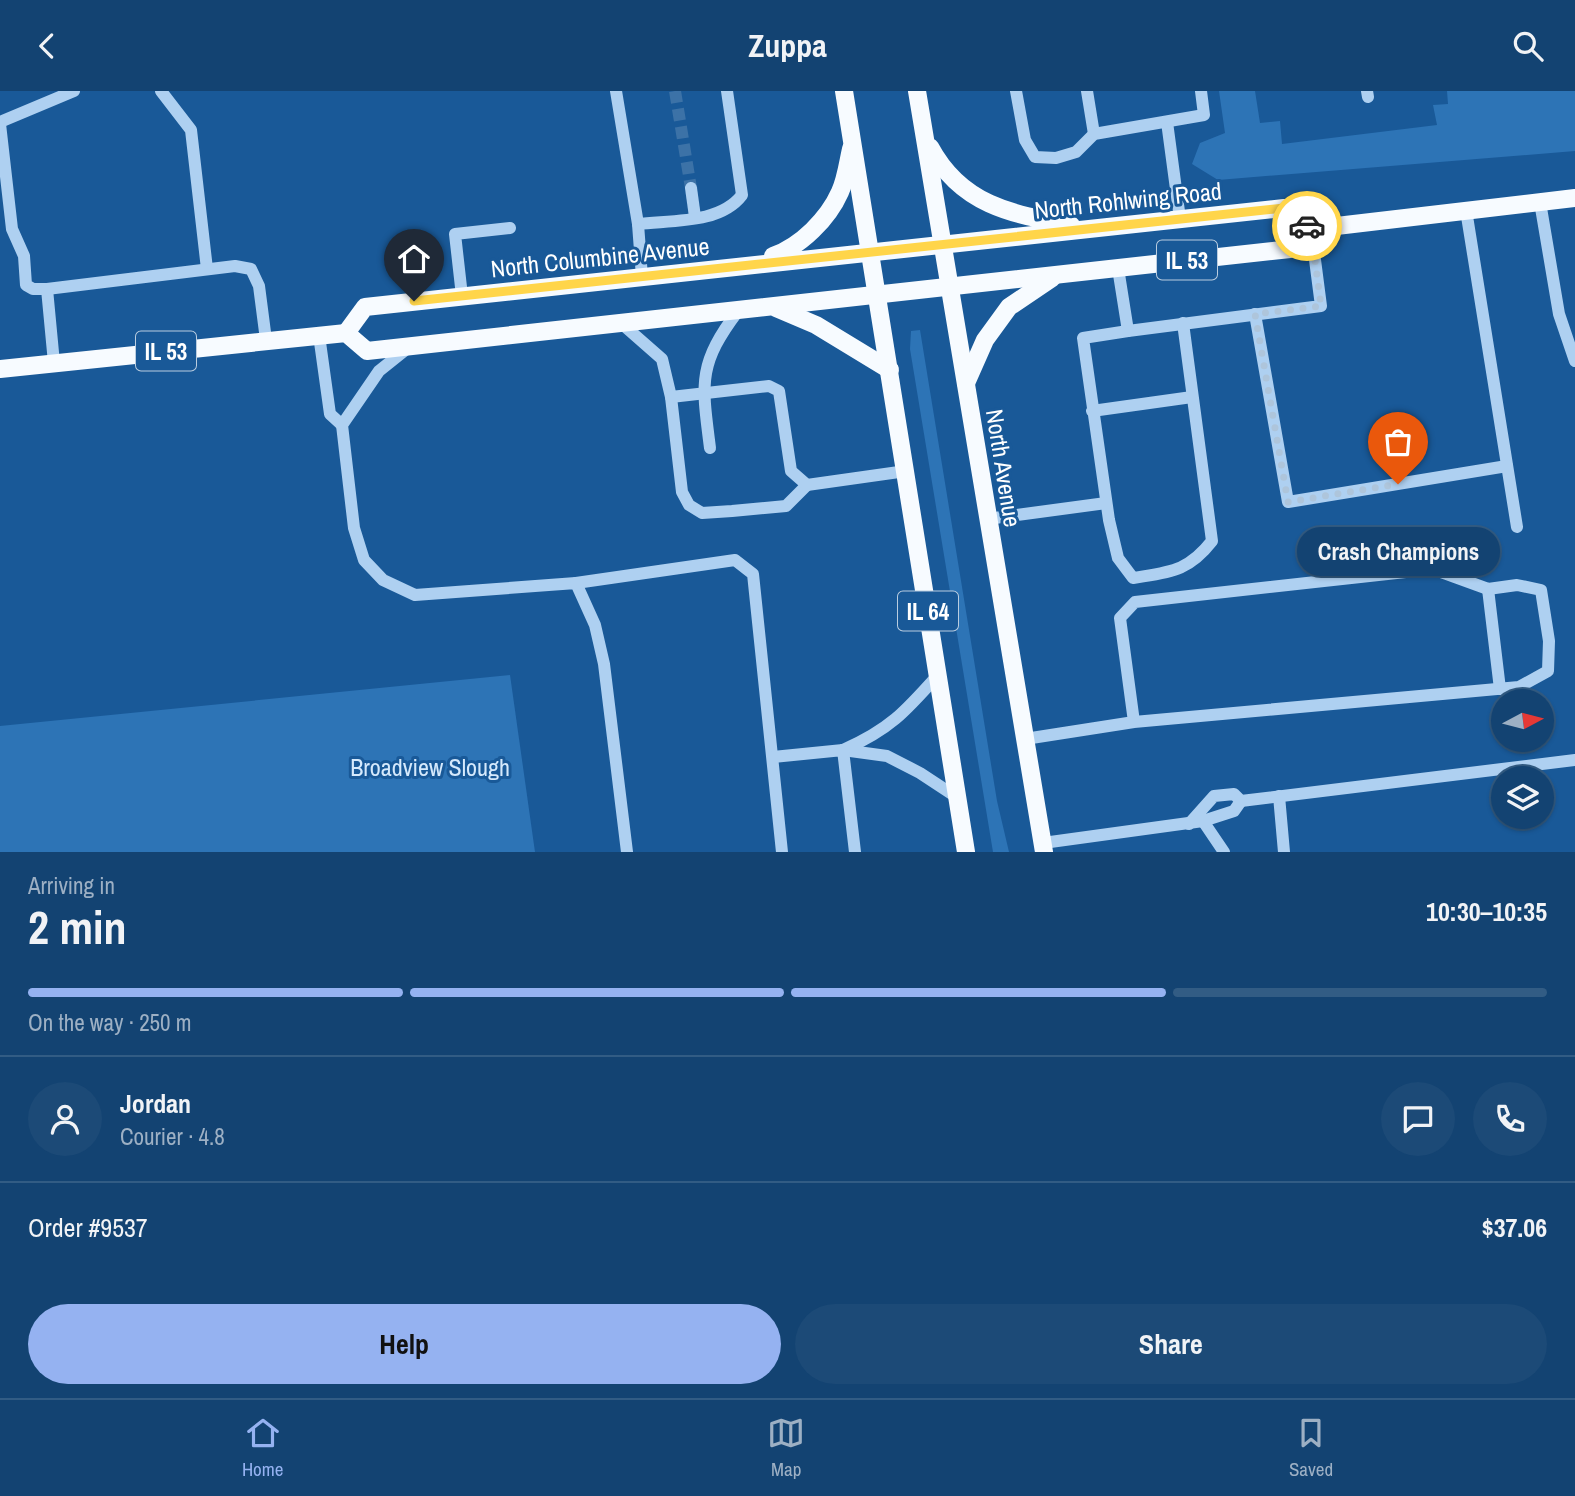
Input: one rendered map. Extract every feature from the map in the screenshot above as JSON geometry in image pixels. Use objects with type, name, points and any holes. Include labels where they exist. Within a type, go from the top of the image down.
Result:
[{"type":"main road","name":"IL 64","points":[[845,91],[966,852]]},
{"type":"main road","name":"North Avenue","points":[[917,91],[1043,848]]},
{"type":"main road","points":[[924,135],[939,163],[958,187],[990,204],[1029,217],[1091,229]]},
{"type":"main road","points":[[744,266],[793,249],[822,219],[840,192],[853,142]]},
{"type":"main road","points":[[1311,229],[1575,198]]},
{"type":"main road","name":"North Rohlwing Road","points":[[942,244],[1284,208],[1311,229]]},
{"type":"main road","name":"IL 53","points":[[0,369],[346,333],[367,351],[776,308],[1290,249],[1311,229]]},
{"type":"main road","name":"IL 53","points":[[871,250],[942,244]]},
{"type":"main road","name":"North Columbine Avenue","points":[[346,333],[365,307],[871,250]]},
{"type":"main road","points":[[966,383],[985,340],[1009,307],[1056,275]]},
{"type":"main road","points":[[776,308],[816,325],[890,370]]},
{"type":"lane","points":[[74,91],[0,123],[12,229],[24,256],[26,285],[33,289],[47,289],[235,266],[251,269],[259,286],[266,340]]},
{"type":"lane","points":[[162,91],[191,129],[208,269]]},
{"type":"lane","points":[[615,91],[638,225],[642,277]]},
{"type":"lane","points":[[638,225],[719,214],[733,207],[742,195],[727,91]]},
{"type":"lane","points":[[1016,91],[1025,140],[1035,157],[1056,158],[1076,152],[1094,134],[1204,115],[1200,91]]},
{"type":"lane","points":[[1087,91],[1094,134]]},
{"type":"lane","points":[[1167,122],[1180,219]]},
{"type":"lane","points":[[691,188],[695,217]]},
{"type":"lane","points":[[1541,202],[1559,314],[1575,361]]},
{"type":"lane","points":[[1466,210],[1517,527]]},
{"type":"lane","points":[[463,296],[455,234],[510,229]]},
{"type":"lane","points":[[1135,602],[1133,578],[1118,558],[1106,503],[1083,338],[1321,306],[1311,229]]},
{"type":"lane","points":[[1118,268],[1128,331]]},
{"type":"lane","points":[[47,289],[54,363]]},
{"type":"lane","points":[[710,448],[703,394],[705,368],[711,351],[738,311]]},
{"type":"lane","points":[[1255,314],[1288,502],[1507,466]]},
{"type":"lane","points":[[621,323],[662,359],[671,397],[682,492],[689,505],[702,513],[786,506],[807,485],[906,471]]},
{"type":"lane","points":[[1133,578],[1175,572],[1198,560],[1212,541],[1182,323]]},
{"type":"lane","points":[[319,335],[330,414],[342,425],[354,528],[364,560],[383,580],[415,595],[576,583],[735,560],[753,574],[782,852]]},
{"type":"lane","points":[[342,425],[379,371],[410,346]]},
{"type":"lane","points":[[671,397],[769,386],[779,391],[791,471],[807,485]]},
{"type":"lane","points":[[1092,411],[1192,397]]},
{"type":"lane","points":[[988,519],[1106,503]]},
{"type":"lane","points":[[1134,722],[1120,618],[1135,602],[1433,569],[1488,589],[1517,585],[1541,590],[1549,641],[1548,671],[1519,687],[1500,689],[1488,589]]},
{"type":"lane","points":[[576,583],[595,625],[604,664],[627,852]]},
{"type":"lane","points":[[843,750],[881,733],[906,711],[938,675]]},
{"type":"lane","points":[[1024,739],[1134,722],[1491,690]]},
{"type":"lane","points":[[773,757],[843,750],[887,757],[920,773],[958,798]]},
{"type":"lane","points":[[843,750],[855,852]]},
{"type":"lane","points":[[1043,848],[1203,821],[1234,811],[1241,801],[1575,760]]},
{"type":"lane","points":[[1189,824],[1214,796],[1234,794],[1241,801]]},
{"type":"lane","points":[[1279,796],[1283,852]]},
{"type":"lane","points":[[1203,821],[1224,852]]},
{"type":"green space","points":[[1219,91],[1255,91],[1260,123],[1280,121],[1282,144],[1437,125],[1433,105],[1448,104],[1447,91],[1575,91],[1575,151],[1218,180],[1192,164],[1200,143],[1225,133]]},
{"type":"green space","points":[[920,330],[997,801],[1009,852],[993,852],[910,349],[911,331]]},
{"type":"green space","name":"Broadview Slough","points":[[510,675],[535,852],[0,852],[0,726]]},
{"type":"tunnel","points":[[675,91],[691,188]]},
{"type":"way so far","points":[[1307,226],[1311,229],[1321,306],[1255,314],[1288,502],[1398,484]]},
{"type":"place","name":"Crash Champions","points":[[1398,484]]},
{"type":"route","points":[[414,301],[871,250],[1284,208],[1307,226]]}]
